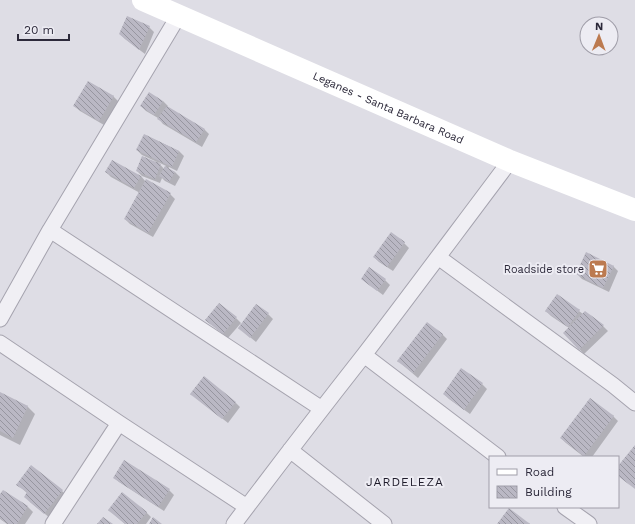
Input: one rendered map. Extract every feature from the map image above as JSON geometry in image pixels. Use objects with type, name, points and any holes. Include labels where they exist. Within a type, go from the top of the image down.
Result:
[{"type":"main road","name":"Leganes - Santa Barbara Road","points":[[143,0],[510,161],[635,210]]},
{"type":"street","points":[[0,319],[50,230],[179,16]]},
{"type":"street","points":[[234,524],[510,161]]},
{"type":"street","points":[[50,230],[322,409]]},
{"type":"street","points":[[438,257],[635,403]]},
{"type":"street","points":[[0,343],[118,424],[247,507]]},
{"type":"street","points":[[364,355],[497,456]]},
{"type":"street","points":[[52,524],[118,424]]},
{"type":"street","points":[[290,450],[384,524]]},
{"type":"street","points":[[566,508],[589,524]]},
{"type":"building","points":[[127,16],[150,26],[139,50],[119,34]]},
{"type":"building","points":[[88,81],[114,96],[99,121],[73,106]]},
{"type":"building","points":[[149,92],[163,101],[154,115],[140,106]]},
{"type":"building","points":[[167,106],[205,129],[196,142],[157,119]]},
{"type":"building","points":[[144,134],[179,151],[172,167],[136,150]]},
{"type":"building","points":[[142,156],[161,164],[155,179],[136,171]]},
{"type":"building","points":[[112,160],[141,176],[134,188],[105,172]]},
{"type":"building","points":[[165,166],[175,172],[169,182],[159,176]]},
{"type":"building","points":[[146,179],[171,193],[148,233],[124,219]]},
{"type":"building","points":[[391,232],[405,242],[387,267],[373,257]]},
{"type":"building","points":[[586,252],[614,266],[603,288],[576,274]]},
{"type":"building","points":[[369,267],[386,279],[377,291],[361,279]]},
{"type":"building","points":[[557,294],[580,310],[568,327],[545,311]]},
{"type":"building","points":[[219,303],[237,317],[223,334],[205,320]]},
{"type":"building","points":[[256,304],[269,313],[250,338],[238,328]]},
{"type":"building","points":[[585,311],[604,325],[579,350],[563,333]]},
{"type":"building","points":[[427,322],[443,334],[413,373],[397,361]]},
{"type":"building","points":[[461,368],[483,383],[464,410],[443,394]]},
{"type":"building","points":[[204,376],[236,402],[222,419],[190,394]]},
{"type":"building","points":[[0,392],[28,406],[13,438],[0,431]]},
{"type":"building","points":[[590,398],[614,416],[584,456],[560,438]]},
{"type":"building","points":[[635,445],[635,489],[619,477],[619,465]]},
{"type":"building","points":[[124,460],[170,489],[158,507],[113,478]]},
{"type":"building","points":[[31,465],[63,490],[44,514],[24,497],[27,492],[16,485]]},
{"type":"building","points":[[3,490],[28,506],[17,524],[8,524],[0,518],[0,494]]},
{"type":"building","points":[[122,492],[147,512],[137,524],[125,524],[108,510]]},
{"type":"building","points":[[509,508],[530,524],[497,524]]},
{"type":"building","points":[[103,517],[113,524],[97,524]]},
{"type":"building","points":[[153,517],[162,524],[149,524]]},
{"type":"place","name":"Roadside store","points":[[598,269]]},
{"type":"district","name":"JARDELEZA","points":[[405,482]]}]
